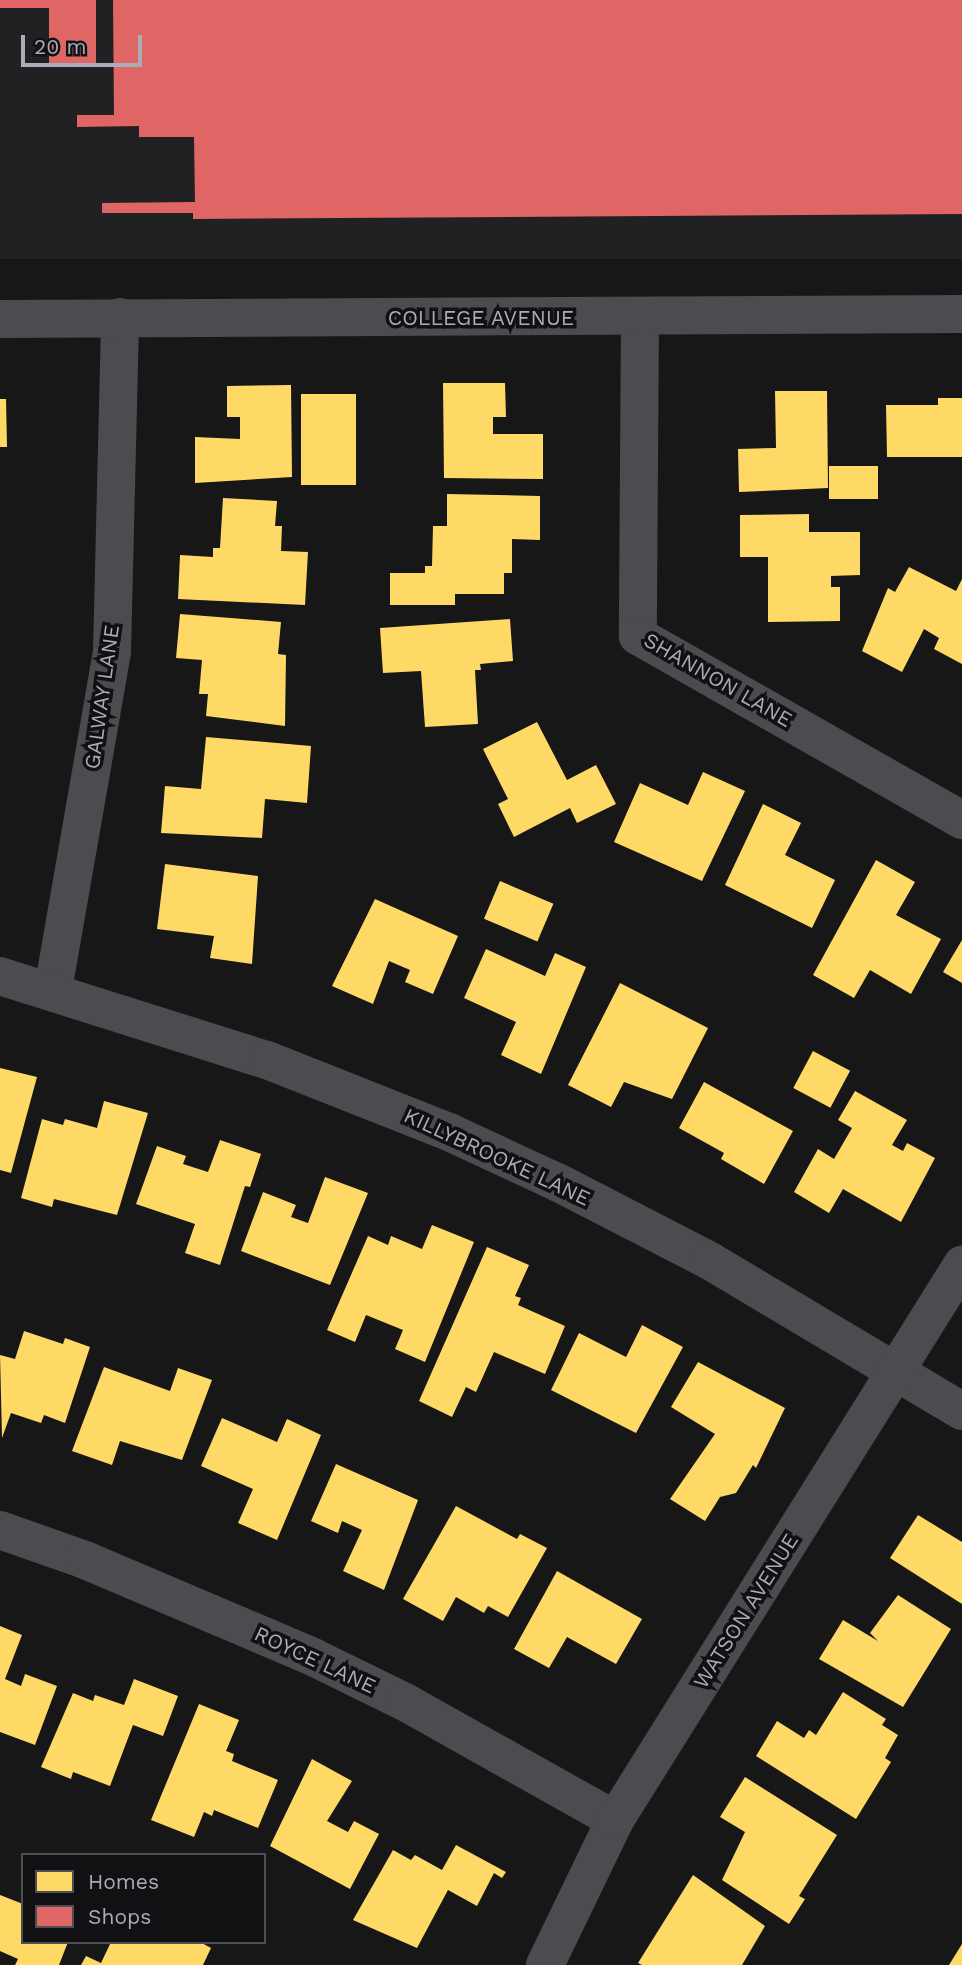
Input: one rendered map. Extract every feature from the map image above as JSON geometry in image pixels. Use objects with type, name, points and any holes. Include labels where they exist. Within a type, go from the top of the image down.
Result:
[{"type":"street","name":"COLLEGE AVENUE","points":[[0,319],[640,319],[962,314]]},
{"type":"street","name":"GALWAY LANE","points":[[53,990],[112,651],[120,317]]},
{"type":"street","name":"SHANNON LANE","points":[[640,319],[638,636],[962,820]]},
{"type":"street","name":"KILLYBROOKE LANE","points":[[0,976],[53,990],[267,1060],[449,1132],[709,1261],[897,1370],[962,1411]]},
{"type":"street","name":"WATSON AVENUE","points":[[545,1965],[615,1820],[962,1265]]},
{"type":"street","name":"ROYCE LANE","points":[[0,1530],[85,1560],[313,1657],[405,1702],[615,1820]]},
{"type":"shaded area","points":[[0,0],[962,0],[962,259],[0,259]]},
{"type":"building: Homes","points":[[443,383],[505,383],[506,417],[493,417],[493,434],[543,434],[543,479],[444,478]]},
{"type":"building: Homes","points":[[291,385],[292,477],[195,483],[195,437],[240,439],[240,417],[227,417],[227,386]]},
{"type":"building: Homes","points":[[775,391],[827,391],[828,488],[739,492],[738,449],[776,448]]},
{"type":"building: Homes","points":[[301,394],[356,394],[356,485],[301,485]]},
{"type":"building: Homes","points":[[938,398],[962,398],[962,457],[887,457],[886,405],[938,405]]},
{"type":"building: Homes","points":[[0,399],[6,399],[7,447],[0,447]]},
{"type":"building: Homes","points":[[829,466],[878,466],[878,499],[829,499]]},
{"type":"building: Homes","points":[[447,494],[540,496],[540,540],[512,539],[512,573],[504,573],[504,594],[455,594],[455,605],[390,605],[390,573],[425,573],[425,566],[432,566],[433,526],[447,526]]},
{"type":"building: Homes","points":[[223,498],[277,501],[275,526],[282,526],[281,551],[308,552],[305,605],[178,599],[180,555],[213,557],[213,548],[220,548]]},
{"type":"building: Homes","points":[[809,514],[809,532],[860,532],[860,575],[831,576],[831,587],[840,587],[840,621],[768,622],[768,557],[740,557],[740,515]]},
{"type":"building: Homes","points":[[909,567],[956,591],[962,579],[962,664],[934,649],[939,638],[924,629],[902,672],[862,651],[888,588],[895,592]]},
{"type":"building: Homes","points":[[180,614],[281,622],[278,654],[286,655],[285,726],[206,716],[208,694],[199,694],[202,660],[176,658]]},
{"type":"building: Homes","points":[[510,619],[513,661],[480,664],[481,670],[475,670],[478,724],[425,727],[421,671],[383,673],[380,628]]},
{"type":"building: Homes","points":[[537,722],[567,780],[596,765],[616,804],[577,823],[570,808],[514,837],[498,804],[508,799],[483,749]]},
{"type":"building: Homes","points":[[206,737],[311,746],[307,803],[265,799],[262,838],[161,833],[165,786],[201,789]]},
{"type":"building: Homes","points":[[703,772],[745,791],[702,881],[614,842],[640,783],[688,805]]},
{"type":"building: Homes","points":[[763,804],[801,823],[785,855],[835,880],[812,928],[725,885]]},
{"type":"building: Homes","points":[[876,860],[915,882],[896,915],[941,939],[911,994],[870,970],[854,998],[813,975]]},
{"type":"building: Homes","points":[[165,864],[258,876],[252,964],[210,958],[214,936],[157,929]]},
{"type":"building: Homes","points":[[500,881],[553,904],[537,941],[484,919]]},
{"type":"building: Homes","points":[[375,899],[458,936],[433,994],[405,982],[410,970],[389,961],[373,1004],[332,986]]},
{"type":"building: Homes","points":[[962,940],[962,983],[943,972]]},
{"type":"building: Homes","points":[[486,949],[545,976],[555,953],[586,967],[541,1074],[501,1055],[516,1022],[464,998]]},
{"type":"building: Homes","points":[[620,983],[708,1028],[672,1099],[624,1082],[611,1107],[568,1085]]},
{"type":"building: Homes","points":[[813,1051],[850,1071],[830,1108],[793,1088]]},
{"type":"building: Homes","points":[[0,1068],[37,1077],[11,1173],[0,1170]]},
{"type":"building: Homes","points":[[704,1082],[793,1131],[764,1184],[721,1159],[724,1153],[679,1128]]},
{"type":"building: Homes","points":[[855,1091],[907,1120],[892,1145],[903,1151],[907,1143],[935,1158],[901,1222],[843,1189],[829,1213],[794,1192],[818,1149],[834,1159],[852,1128],[838,1120]]},
{"type":"building: Homes","points":[[104,1101],[148,1113],[117,1215],[54,1199],[52,1207],[21,1198],[42,1119],[63,1125],[65,1119],[97,1128]]},
{"type":"building: Homes","points":[[220,1140],[261,1154],[250,1187],[245,1186],[220,1265],[185,1253],[195,1224],[136,1204],[157,1146],[186,1156],[183,1164],[208,1172]]},
{"type":"building: Homes","points":[[325,1177],[368,1193],[330,1285],[241,1251],[263,1192],[296,1205],[291,1217],[308,1223]]},
{"type":"building: Homes","points":[[432,1225],[474,1242],[425,1362],[395,1349],[403,1330],[366,1315],[355,1342],[327,1330],[368,1236],[388,1245],[391,1236],[422,1249]]},
{"type":"building: Homes","points":[[487,1247],[529,1265],[515,1296],[521,1298],[518,1305],[565,1326],[545,1374],[494,1352],[476,1392],[466,1387],[452,1417],[419,1401]]},
{"type":"building: Homes","points":[[642,1325],[683,1347],[636,1433],[551,1390],[579,1333],[626,1357]]},
{"type":"building: Homes","points":[[24,1331],[63,1344],[65,1338],[90,1347],[65,1423],[44,1415],[41,1423],[11,1413],[2,1438],[0,1355],[15,1359]]},
{"type":"building: Homes","points":[[698,1362],[785,1408],[756,1468],[753,1465],[736,1493],[720,1497],[705,1521],[670,1499],[715,1434],[671,1407]]},
{"type":"building: Homes","points":[[104,1367],[170,1391],[178,1368],[212,1380],[182,1460],[120,1441],[112,1465],[72,1451]]},
{"type":"building: Homes","points":[[222,1418],[277,1442],[287,1419],[321,1435],[277,1540],[238,1523],[253,1489],[201,1466]]},
{"type":"building: Homes","points":[[336,1464],[418,1500],[384,1590],[343,1571],[362,1530],[342,1521],[338,1533],[311,1521]]},
{"type":"building: Homes","points":[[456,1506],[517,1539],[520,1534],[547,1548],[508,1617],[488,1606],[484,1613],[456,1597],[443,1621],[403,1599]]},
{"type":"building: Homes","points":[[918,1515],[962,1542],[962,1604],[890,1558]]},
{"type":"building: Homes","points":[[557,1571],[642,1619],[616,1664],[567,1637],[549,1668],[514,1649]]},
{"type":"building: Homes","points":[[898,1595],[951,1629],[903,1707],[819,1659],[843,1620],[878,1641],[870,1633]]},
{"type":"building: Homes","points":[[0,1626],[22,1635],[5,1679],[21,1686],[25,1674],[57,1686],[35,1745],[0,1732]]},
{"type":"building: Homes","points":[[134,1679],[178,1696],[163,1736],[133,1725],[110,1786],[73,1772],[71,1779],[41,1767],[73,1693],[93,1701],[95,1695],[124,1705]]},
{"type":"building: Homes","points":[[843,1692],[886,1719],[882,1725],[898,1735],[885,1758],[891,1762],[856,1819],[756,1756],[777,1721],[804,1738],[809,1730],[816,1735]]},
{"type":"building: Homes","points":[[199,1704],[239,1720],[226,1751],[234,1754],[232,1761],[278,1780],[258,1828],[214,1810],[212,1816],[204,1812],[194,1837],[151,1820]]},
{"type":"building: Homes","points":[[312,1759],[352,1781],[327,1821],[348,1832],[354,1821],[379,1834],[350,1889],[270,1846]]},
{"type":"building: Homes","points":[[745,1777],[837,1835],[799,1896],[805,1899],[789,1924],[722,1880],[745,1832],[720,1817]]},
{"type":"building: Homes","points":[[456,1845],[506,1872],[502,1878],[494,1873],[477,1906],[448,1890],[417,1948],[353,1920],[393,1850],[411,1860],[415,1855],[442,1870]]},
{"type":"building: Homes","points":[[693,1875],[765,1926],[742,1965],[638,1963]]},
{"type":"building: Homes","points":[[0,1895],[21,1903],[21,1944],[67,1944],[59,1965],[15,1965],[18,1959],[0,1951]]},
{"type":"building: Homes","points":[[110,1944],[204,1944],[211,1948],[203,1965],[81,1965],[86,1956],[101,1963]]},
{"type":"building: Homes","points":[[962,1944],[962,1965],[949,1965]]},
{"type":"building: Shops","points":[[0,0],[96,0],[96,64],[49,64],[49,8],[0,8]]},
{"type":"building: Shops","points":[[113,0],[962,0],[962,214],[193,219],[193,213],[102,213],[102,203],[195,202],[194,137],[139,137],[139,126],[77,127],[77,115],[114,115]]}]
